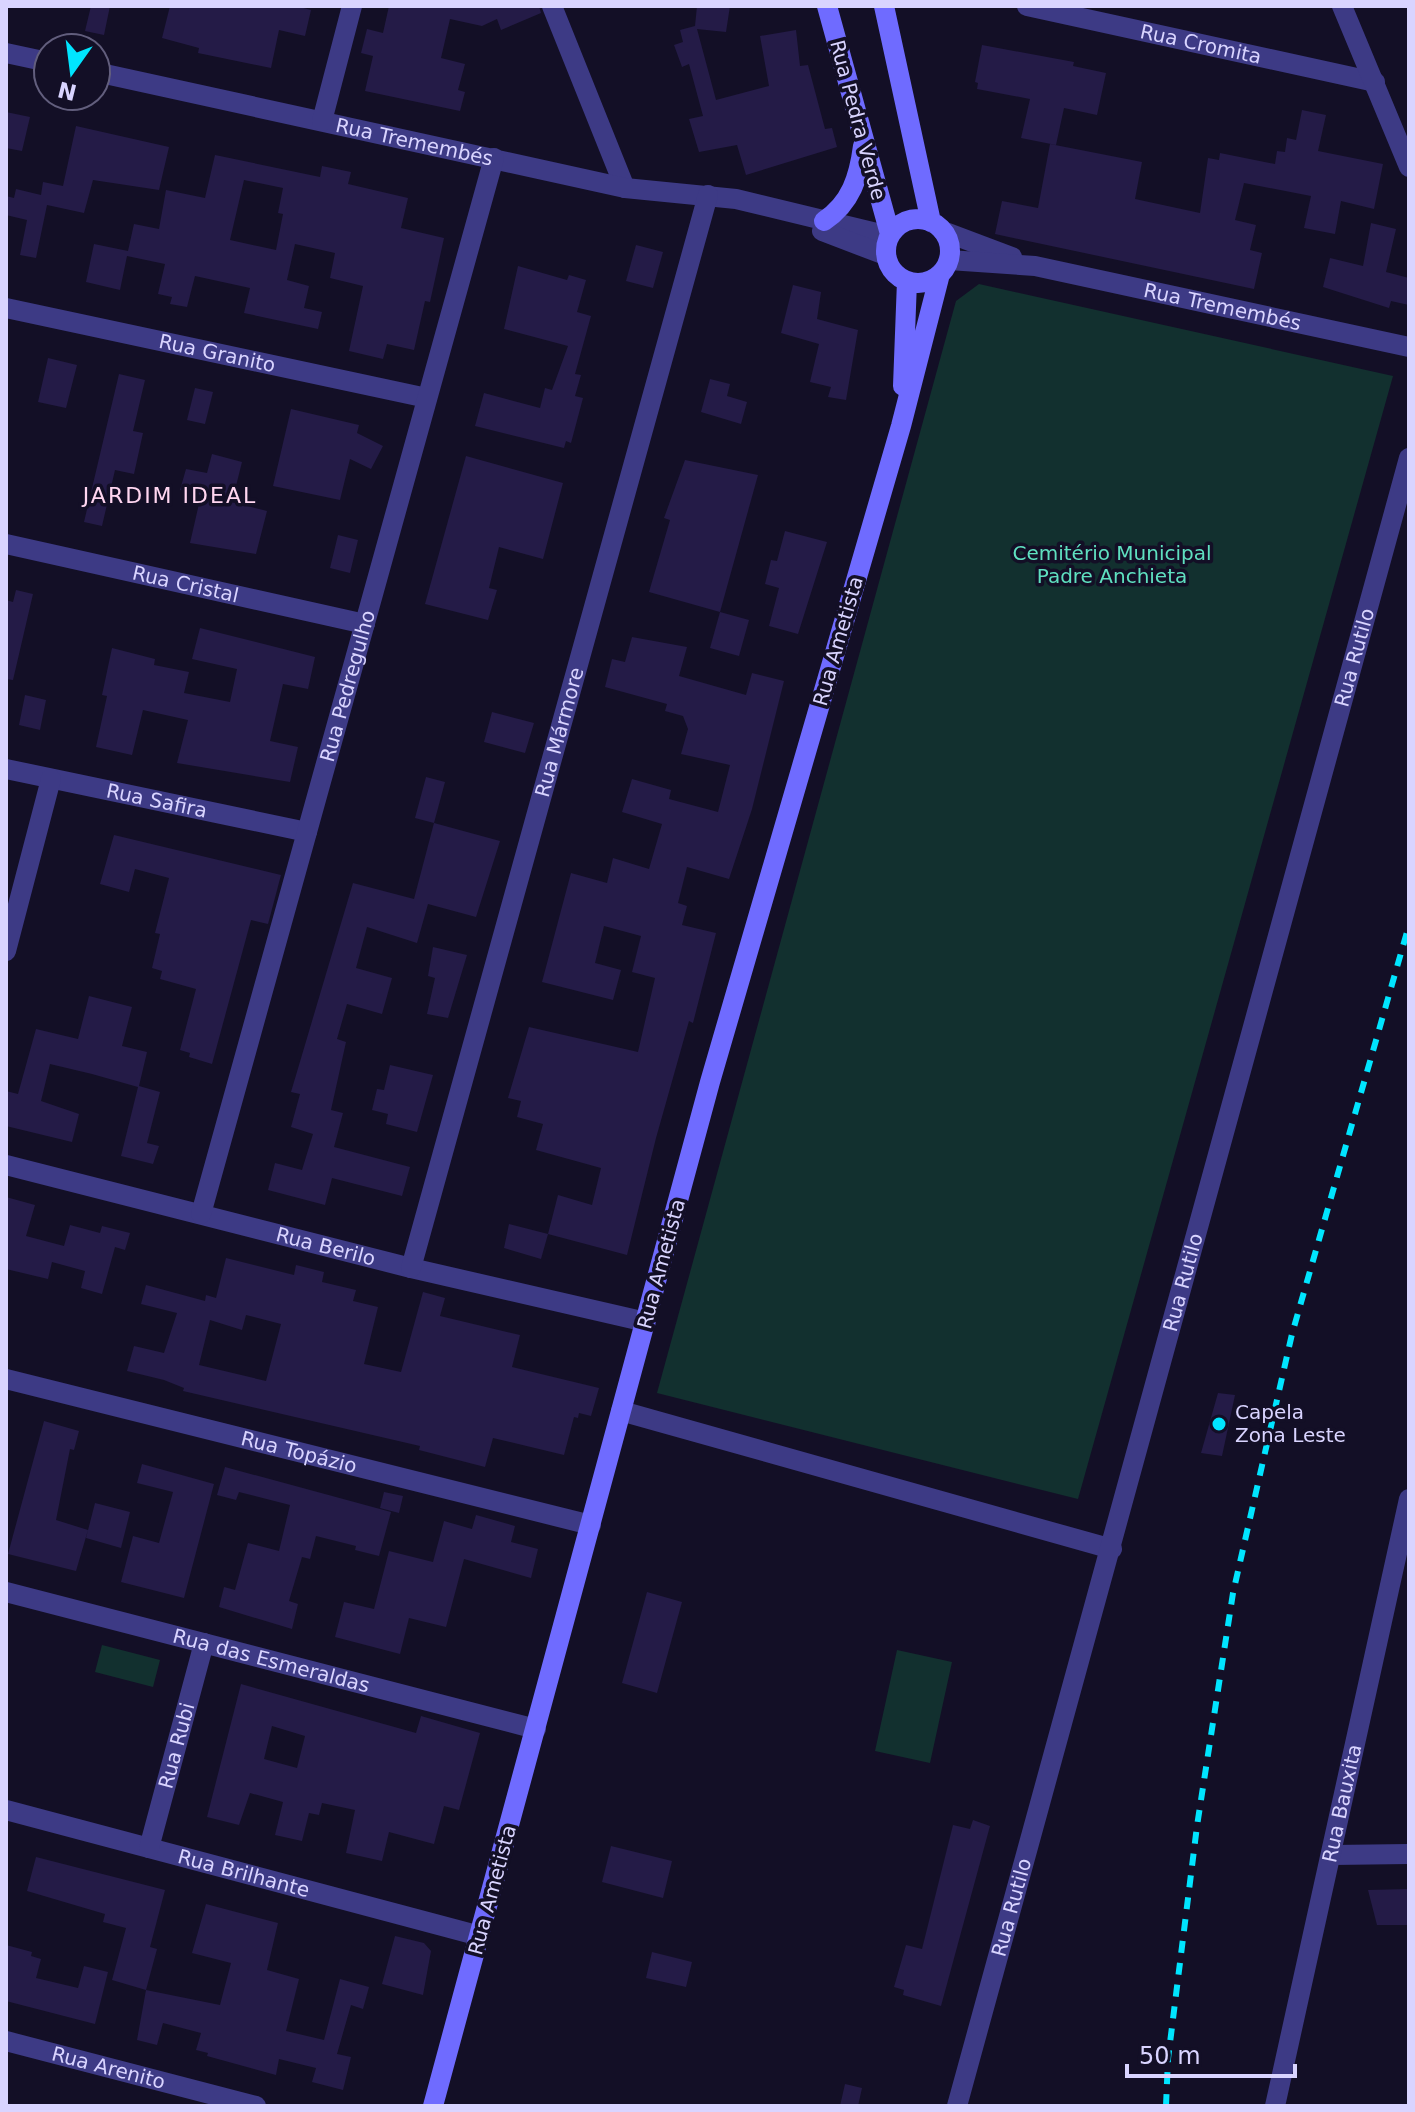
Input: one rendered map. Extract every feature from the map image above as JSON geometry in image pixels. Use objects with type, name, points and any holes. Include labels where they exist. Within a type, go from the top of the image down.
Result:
[{"type":"street","points":[[322,121],[352,6]]},
{"type":"street","points":[[552,6],[625,188]]},
{"type":"street","name":"Rua Pedra Verde","points":[[827,6],[888,242]]},
{"type":"street","points":[[884,6],[937,226],[949,245],[944,267],[925,282],[907,281],[893,271],[888,242],[912,219],[937,226]]},
{"type":"street","name":"Rua Cromita","points":[[1027,6],[1375,82]]},
{"type":"street","points":[[1106,6],[1115,26]]},
{"type":"street","points":[[1342,6],[1409,167]]},
{"type":"street","points":[[6,53],[32,59]]},
{"type":"street","name":"Rua Tremembés","points":[[112,75],[625,188],[736,199],[824,221],[888,242]]},
{"type":"street","points":[[824,221],[842,209],[855,182],[864,142]]},
{"type":"street","name":"Rua Pedregulho","points":[[201,1214],[494,158]]},
{"type":"street","name":"Rua Mármore","points":[[411,1268],[708,195]]},
{"type":"street","name":"Rua Tremembés","points":[[736,199],[888,242]]},
{"type":"street","name":"Rua Tremembés","points":[[937,226],[1035,266],[1409,347]]},
{"type":"street","name":"Rua Tremembés","points":[[944,267],[1035,266]]},
{"type":"street","name":"Rua Ametista","points":[[433,2106],[710,1082],[901,426],[944,267]]},
{"type":"street","name":"Rua Ametista","points":[[901,426],[907,281]]},
{"type":"street","name":"Rua Granito","points":[[6,308],[427,398]]},
{"type":"street","name":"Rua Rutilo","points":[[957,2106],[1409,458]]},
{"type":"street","name":"Rua Cristal","points":[[6,544],[365,624]]},
{"type":"street","name":"Rua Safira","points":[[6,769],[307,832]]},
{"type":"street","points":[[6,951],[51,779]]},
{"type":"street","name":"Rua Berilo","points":[[6,1165],[411,1268],[646,1322]]},
{"type":"street","name":"Rua Topázio","points":[[6,1379],[591,1525]]},
{"type":"street","points":[[621,1411],[1112,1549]]},
{"type":"street","name":"Rua Bauxita","points":[[1275,2106],[1333,1855],[1409,1499]]},
{"type":"street","name":"Rua das Esmeraldas","points":[[6,1592],[536,1729]]},
{"type":"street","name":"Rua Rubi","points":[[149,1848],[204,1643]]},
{"type":"street","name":"Rua Brilhante","points":[[6,1810],[480,1936]]},
{"type":"street","points":[[1333,1855],[1409,1854]]},
{"type":"street","name":"Rua Arenito","points":[[6,2041],[256,2106]]},
{"type":"green space","name":"Cemitério Municipal Padre Anchieta","points":[[979,284],[1393,376],[1078,1499],[657,1393],[956,301]]},
{"type":"green space","points":[[102,1645],[160,1660],[153,1687],[95,1672]]},
{"type":"green space","points":[[897,1650],[952,1662],[930,1763],[875,1751]]},
{"type":"building","points":[[91,6],[110,6],[105,32],[85,31]]},
{"type":"building","points":[[170,6],[296,6],[311,10],[305,36],[279,30],[271,68],[198,53],[199,48],[162,38]]},
{"type":"building","points":[[389,6],[539,6],[541,13],[501,30],[497,19],[482,26],[450,19],[441,58],[465,64],[458,90],[465,92],[460,111],[365,91],[373,56],[361,53],[367,29],[383,33]]},
{"type":"building","points":[[697,6],[730,6],[726,32],[697,29],[716,100],[769,86],[760,36],[796,30],[800,66],[808,65],[825,129],[832,128],[837,147],[746,175],[737,145],[699,152],[689,119],[703,116],[689,64],[682,67],[674,45],[683,42],[680,30],[695,26]]},
{"type":"building","points":[[982,45],[1074,62],[1073,66],[1106,73],[1097,115],[1064,108],[1056,145],[1021,138],[1030,99],[977,89],[978,83],[975,82]]},
{"type":"building","points":[[1302,110],[1326,115],[1318,151],[1383,164],[1374,209],[1341,201],[1335,234],[1304,228],[1311,196],[1244,183],[1235,220],[1256,225],[1250,250],[1262,253],[1254,289],[995,234],[1002,201],[1038,208],[1050,144],[1142,162],[1135,199],[1200,213],[1208,158],[1219,160],[1220,153],[1275,164],[1277,151],[1285,152],[1287,138],[1296,140]]},
{"type":"building","points":[[6,112],[30,117],[22,151],[6,148]]},
{"type":"building","points":[[76,126],[169,147],[159,190],[93,180],[84,213],[47,205],[36,258],[20,255],[27,220],[6,215],[6,196],[14,198],[16,189],[41,195],[43,182],[63,186]]},
{"type":"building","points":[[215,155],[320,177],[322,166],[351,172],[348,184],[408,198],[401,228],[444,238],[430,302],[425,301],[414,350],[387,344],[383,359],[349,351],[363,286],[330,278],[335,253],[295,244],[287,280],[309,286],[304,308],[322,312],[318,329],[244,313],[250,288],[195,276],[187,307],[170,304],[172,297],[158,294],[165,264],[127,256],[120,290],[86,282],[94,244],[128,251],[134,224],[159,229],[166,190],[205,198]],"holes":[[[244,180],[283,188],[278,213],[283,214],[276,250],[230,240]]]},
{"type":"building","points":[[1371,223],[1396,229],[1386,272],[1409,278],[1409,305],[1391,301],[1389,308],[1323,287],[1330,258],[1363,266]]},
{"type":"building","points":[[636,245],[663,252],[653,288],[626,281]]},
{"type":"building","points":[[518,266],[567,280],[569,275],[586,280],[577,312],[591,316],[575,374],[581,375],[575,396],[583,398],[571,443],[566,441],[564,448],[475,426],[484,393],[540,408],[545,388],[552,390],[568,346],[504,329]]},
{"type":"building","points":[[793,285],[821,292],[817,319],[858,330],[846,400],[828,397],[831,387],[810,382],[819,344],[781,333]]},
{"type":"building","points":[[48,358],[77,365],[66,408],[38,402]]},
{"type":"building","points":[[119,374],[145,380],[133,431],[143,433],[134,474],[115,470],[102,526],[84,522]]},
{"type":"building","points":[[710,379],[730,384],[727,396],[747,402],[741,424],[701,412]]},
{"type":"building","points":[[195,388],[213,392],[205,424],[187,420]]},
{"type":"building","points":[[291,409],[359,425],[357,433],[383,446],[371,469],[350,459],[340,500],[273,486]]},
{"type":"building","points":[[212,454],[242,462],[232,502],[267,511],[256,554],[190,543],[201,495],[180,490],[186,469],[207,473]]},
{"type":"building","points":[[466,456],[563,483],[543,559],[499,547],[489,588],[497,590],[488,620],[425,604]]},
{"type":"building","points":[[685,460],[758,475],[720,612],[649,592],[670,520],[664,518]]},
{"type":"building","points":[[785,531],[827,542],[798,634],[769,626],[779,588],[765,584],[771,560],[777,561]]},
{"type":"building","points":[[338,535],[358,540],[350,573],[330,568]]},
{"type":"building","points":[[16,590],[33,594],[13,680],[6,679],[6,600],[13,602]]},
{"type":"building","points":[[720,612],[749,620],[739,656],[710,648]]},
{"type":"building","points":[[200,628],[315,657],[308,689],[283,684],[270,741],[298,747],[290,782],[177,763],[188,720],[143,710],[132,755],[96,747],[107,696],[102,695],[112,648],[155,659],[154,665],[189,672],[184,693],[230,702],[237,669],[192,659]]},
{"type":"building","points":[[632,637],[687,647],[679,676],[746,695],[752,673],[784,681],[752,809],[729,879],[687,867],[678,903],[687,906],[682,925],[716,933],[693,1023],[689,1021],[656,1138],[627,1255],[548,1234],[558,1195],[592,1205],[601,1168],[536,1150],[543,1124],[517,1117],[521,1101],[508,1098],[529,1027],[638,1052],[655,978],[632,972],[641,936],[604,926],[595,963],[621,970],[613,1000],[542,982],[571,873],[607,883],[613,858],[649,869],[662,824],[622,812],[632,779],[671,790],[669,799],[718,812],[730,765],[681,754],[688,729],[683,716],[665,711],[667,704],[605,687],[612,659],[625,662]]},
{"type":"building","points":[[25,695],[46,700],[40,730],[19,725]]},
{"type":"building","points":[[492,712],[534,723],[525,753],[484,742]]},
{"type":"building","points":[[426,777],[445,782],[434,823],[415,818]]},
{"type":"building","points":[[434,823],[500,841],[476,917],[428,904],[417,943],[367,927],[356,968],[392,978],[382,1014],[347,1004],[337,1039],[346,1042],[331,1110],[343,1113],[334,1147],[410,1167],[402,1196],[332,1178],[325,1205],[268,1190],[275,1163],[302,1170],[313,1134],[291,1127],[300,1094],[291,1092],[353,883],[414,899]]},
{"type":"building","points":[[114,835],[281,875],[268,924],[251,920],[212,1064],[189,1057],[190,1053],[180,1050],[196,989],[160,979],[162,971],[152,968],[160,934],[155,933],[169,878],[135,869],[129,892],[100,884]]},
{"type":"building","points":[[433,947],[467,955],[448,1018],[427,1014],[435,978],[428,976]]},
{"type":"building","points":[[89,996],[132,1007],[122,1046],[147,1052],[139,1086],[160,1092],[147,1143],[159,1146],[153,1164],[121,1156],[138,1087],[92,1074],[50,1064],[41,1101],[79,1114],[72,1142],[6,1126],[6,1091],[18,1094],[36,1029],[78,1039]]},
{"type":"building","points":[[390,1065],[433,1075],[417,1132],[386,1124],[388,1114],[372,1110],[377,1089],[384,1090]]},
{"type":"building","points":[[6,1197],[35,1205],[26,1236],[64,1246],[70,1225],[100,1233],[102,1226],[130,1233],[125,1250],[115,1247],[102,1294],[81,1288],[85,1271],[52,1262],[48,1279],[6,1269]]},
{"type":"building","points":[[509,1224],[548,1234],[541,1259],[504,1248]]},
{"type":"building","points":[[226,1258],[294,1275],[296,1265],[324,1272],[322,1282],[356,1290],[353,1301],[378,1307],[364,1364],[401,1372],[423,1292],[445,1298],[440,1316],[520,1335],[512,1367],[599,1388],[591,1416],[579,1413],[578,1418],[574,1417],[564,1455],[493,1438],[485,1467],[419,1450],[420,1446],[183,1391],[184,1388],[164,1380],[127,1371],[134,1346],[164,1353],[177,1313],[141,1304],[146,1285],[205,1301],[206,1295],[216,1298]],"holes":[[[246,1315],[281,1324],[266,1381],[199,1365],[210,1320],[242,1330]]]},
{"type":"building","name":"Capela Zona Leste","points":[[1218,1393],[1235,1395],[1222,1456],[1201,1453]]},
{"type":"building","points":[[44,1421],[79,1431],[74,1450],[70,1449],[56,1520],[88,1530],[76,1571],[8,1554]]},
{"type":"building","points":[[142,1464],[214,1484],[184,1598],[121,1582],[133,1536],[159,1543],[173,1492],[137,1483]]},
{"type":"building","points":[[225,1467],[391,1512],[379,1556],[355,1550],[356,1546],[316,1536],[310,1559],[302,1557],[289,1601],[298,1604],[292,1629],[219,1607],[224,1587],[235,1590],[248,1543],[279,1551],[290,1505],[239,1492],[236,1500],[217,1495]]},
{"type":"building","points":[[384,1492],[403,1496],[399,1513],[380,1508]]},
{"type":"building","points":[[95,1503],[130,1512],[121,1548],[86,1538]]},
{"type":"building","points":[[476,1515],[515,1526],[511,1542],[538,1549],[531,1578],[464,1559],[446,1627],[409,1618],[400,1654],[335,1637],[344,1602],[374,1609],[389,1551],[433,1562],[444,1521],[472,1529]]},
{"type":"building","points":[[647,1592],[682,1602],[657,1693],[622,1683]]},
{"type":"building","points":[[241,1684],[416,1733],[421,1716],[480,1733],[459,1810],[444,1806],[434,1844],[389,1832],[382,1861],[346,1853],[355,1810],[322,1803],[319,1815],[309,1813],[302,1841],[275,1835],[283,1802],[250,1793],[239,1825],[207,1817]],"holes":[[[272,1726],[305,1736],[297,1768],[264,1759]]]},
{"type":"building","points":[[973,1820],[990,1826],[941,2006],[903,1995],[904,1990],[894,1987],[906,1945],[922,1949],[953,1825],[970,1829]]},
{"type":"building","points":[[611,1846],[672,1861],[663,1898],[602,1882]]},
{"type":"building","points":[[36,1857],[165,1890],[150,1947],[157,1949],[146,1990],[112,1980],[126,1928],[103,1922],[105,1914],[27,1891]]},
{"type":"building","points":[[1409,1889],[1409,1925],[1377,1925],[1368,1890]]},
{"type":"building","points":[[206,1904],[278,1923],[267,1970],[299,1979],[286,2031],[324,2040],[340,1979],[369,1987],[363,2009],[351,2005],[337,2054],[351,2057],[343,2090],[312,2082],[316,2068],[279,2059],[276,2075],[207,2056],[208,2053],[196,2050],[201,2033],[163,2023],[157,2045],[137,2040],[146,1990],[220,2005],[231,1963],[192,1953]]},
{"type":"building","points":[[395,1936],[424,1943],[431,1951],[423,1995],[382,1984]]},
{"type":"building","points":[[6,1945],[32,1952],[31,1956],[41,1959],[36,1978],[78,1988],[84,1966],[108,1972],[95,2024],[6,2001]]},
{"type":"building","points":[[652,1952],[692,1962],[686,1987],[646,1978]]},
{"type":"building","points":[[845,2084],[862,2088],[858,2106],[840,2106]]},
{"type":"railway","points":[[1166,2106],[1168,2059],[1197,1826],[1233,1593],[1292,1334],[1409,925]]},
{"type":"place","name":"Capela Zona Leste","points":[[1219,1424]]},
{"type":"district","name":"JARDIM IDEAL","points":[[170,495]]}]
